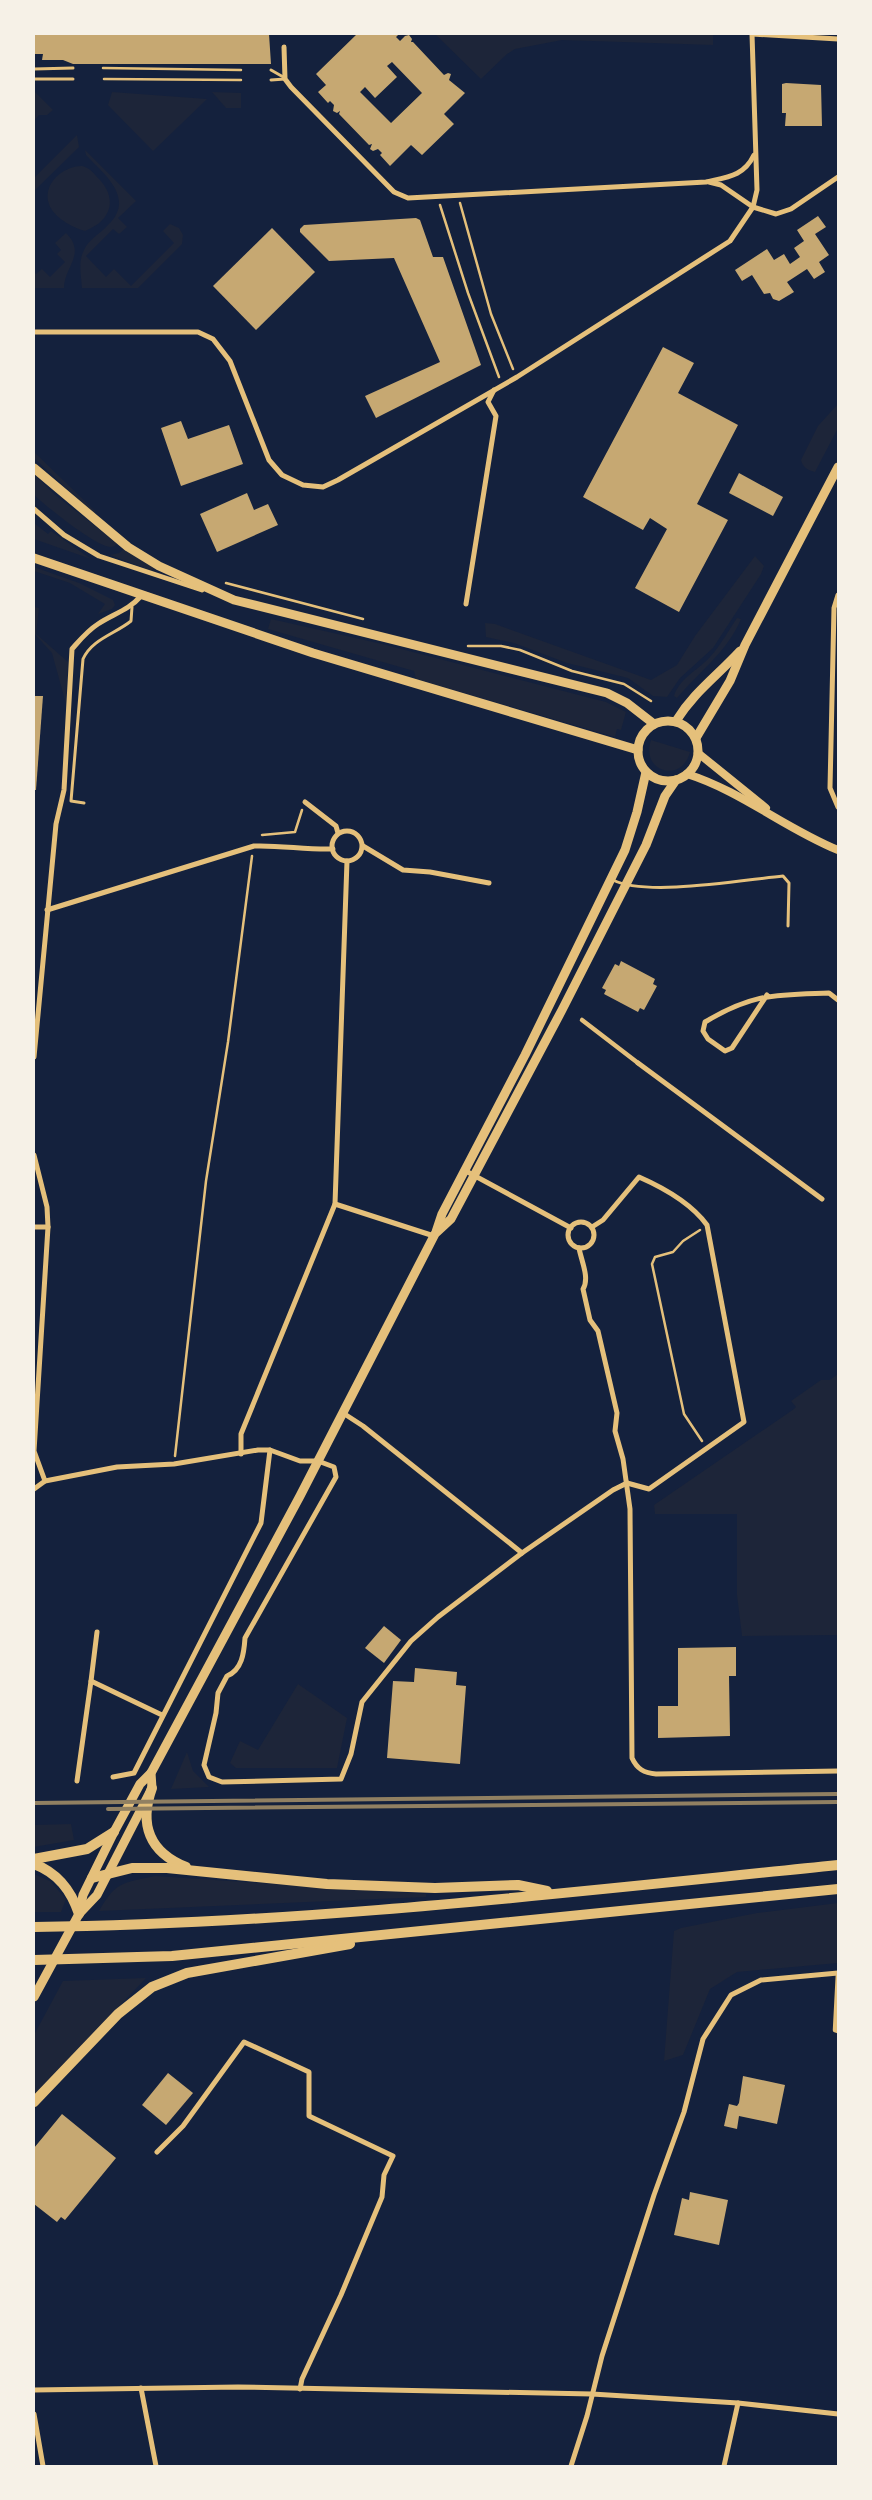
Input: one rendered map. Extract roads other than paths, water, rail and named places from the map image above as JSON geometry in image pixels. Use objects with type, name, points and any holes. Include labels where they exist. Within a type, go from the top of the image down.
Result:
[{"type":"highway","points":[[152,1788],[145,1813],[148,1832],[166,1857],[194,1870]]},
{"type":"highway","points":[[34,1859],[74,1853],[87,1849],[114,1832]]},
{"type":"highway","points":[[34,1864],[50,1872],[63,1884],[74,1900],[79,1914]]},
{"type":"highway","points":[[34,1927],[181,1923],[310,1915],[838,1865]]},
{"type":"highway","points":[[92,1878],[132,1868],[194,1870],[327,1884],[435,1888],[518,1885],[558,1893]]},
{"type":"highway","points":[[34,1964],[172,1956],[838,1889]]},
{"type":"highway","points":[[34,2102],[136,1998],[168,1979],[187,1973],[430,1930]]},
{"type":"highway","points":[[34,1960],[101,1960]]},
{"type":"main road","points":[[696,738],[730,681],[745,645],[838,467]]},
{"type":"main road","points":[[34,468],[128,547],[159,566],[234,600],[607,693],[627,703],[654,724]]},
{"type":"main road","points":[[34,558],[313,653],[638,750]]},
{"type":"main road","points":[[676,722],[695,693],[720,672],[745,645]]},
{"type":"main road","points":[[435,1234],[451,1219],[473,1174],[562,1010],[646,845],[665,796],[676,780],[687,774],[695,765],[698,752],[696,738],[687,728],[676,722],[654,724],[642,735],[638,750],[642,765],[646,772],[660,780],[676,780]]},
{"type":"main road","points":[[79,1914],[83,1895],[114,1832],[140,1784],[151,1774],[318,1461],[435,1234],[442,1214],[464,1170],[521,1063],[628,840],[646,772]]},
{"type":"main road","points":[[34,1997],[79,1914],[96,1895],[108,1873],[152,1788],[151,1774]]},
{"type":"street","points":[[34,332],[198,332],[214,340],[230,361],[275,469],[292,481],[313,487],[323,487],[517,377],[724,246],[743,224],[753,207],[757,190],[752,34],[838,40]]},
{"type":"street","points":[[284,47],[285,78],[332,130],[394,192],[408,198],[460,197],[706,182],[734,176],[745,170],[755,154]]},
{"type":"street","points":[[706,182],[721,184],[753,207],[776,214],[791,209],[838,177]]},
{"type":"street","points":[[466,604],[496,416],[488,402],[494,390]]},
{"type":"street","points":[[34,509],[64,535],[99,556],[234,600]]},
{"type":"street","points":[[838,594],[834,608],[830,788],[838,807]]},
{"type":"street","points":[[34,1057],[56,824],[64,790],[72,649],[83,635],[98,624],[132,607],[141,596]]},
{"type":"street","points":[[698,752],[774,816]]},
{"type":"street","points":[[687,774],[718,786],[819,842],[838,850]]},
{"type":"street","points":[[305,802],[336,826],[338,833]]},
{"type":"street","points":[[352,831],[360,837],[363,846],[360,855],[347,861],[338,857],[333,849],[333,840],[338,833],[352,831]]},
{"type":"street","points":[[47,910],[254,846],[287,846],[310,850],[333,849]]},
{"type":"street","points":[[363,846],[403,870],[430,872],[489,883]]},
{"type":"street","points":[[241,1454],[242,1433],[335,1204],[347,861]]},
{"type":"street","points":[[767,995],[732,1048],[725,1051],[708,1039],[703,1031],[705,1022],[744,1002],[767,995],[829,993],[838,1000]]},
{"type":"street","points":[[582,1020],[822,1199]]},
{"type":"street","points":[[34,1155],[47,1207],[48,1227],[34,1451],[45,1481]]},
{"type":"street","points":[[464,1170],[571,1228]]},
{"type":"street","points":[[34,1489],[45,1481],[117,1467],[174,1464],[270,1450],[300,1460],[318,1461],[334,1467],[336,1476],[245,1638],[244,1654],[234,1673],[227,1676],[218,1693],[216,1713],[204,1765],[209,1778],[222,1782],[330,1781],[341,1779],[351,1754],[362,1702],[411,1641],[438,1617],[522,1553],[614,1490],[627,1483],[649,1489],[744,1422],[707,1225],[700,1215],[660,1186],[640,1177],[603,1220],[592,1227]]},
{"type":"street","points":[[335,1204],[435,1234]]},
{"type":"street","points":[[571,1228],[581,1222],[592,1227]]},
{"type":"street","points":[[34,1227],[48,1227]]},
{"type":"street","points":[[579,1248],[586,1247],[592,1242],[594,1235],[592,1227]]},
{"type":"street","points":[[571,1228],[570,1240],[579,1248],[585,1272],[585,1285],[583,1289],[590,1320],[598,1331],[617,1413],[615,1431],[627,1483],[630,1509],[632,1758],[637,1767],[647,1773],[656,1774],[838,1771]]},
{"type":"street","points":[[343,1412],[522,1553]]},
{"type":"street","points":[[112,1777],[134,1773],[261,1523],[270,1450]]},
{"type":"street","points":[[77,1781],[96,1632]]},
{"type":"street","points":[[91,1681],[162,1715]]},
{"type":"street","points":[[571,2466],[602,2356],[654,2195],[684,2112],[703,2039],[731,1995],[761,1980],[838,1973],[836,2030],[838,2031]]},
{"type":"street","points":[[157,2152],[183,2126],[244,2042],[309,2072],[309,2116],[394,2156],[384,2175],[382,2197],[341,2295],[302,2379],[300,2389]]},
{"type":"street","points":[[34,2390],[238,2387],[592,2394],[738,2403],[838,2414]]},
{"type":"street","points":[[141,2388],[156,2466]]},
{"type":"street","points":[[724,2466],[738,2403]]},
{"type":"street","points":[[34,2414],[43,2466]]},
{"type":"lane","points":[[34,68],[73,68]]},
{"type":"lane","points":[[271,70],[285,78]]},
{"type":"lane","points":[[271,80],[285,78]]},
{"type":"lane","points":[[34,79],[73,79]]},
{"type":"lane","points":[[84,803],[72,801],[83,659],[87,650],[94,643],[131,621],[132,607]]},
{"type":"lane","points":[[610,878],[624,885],[641,888],[702,885],[783,876],[789,884],[788,926]]},
{"type":"railway","points":[[34,1803],[838,1794]]},
{"type":"railway","points":[[108,1809],[838,1802]]}]
